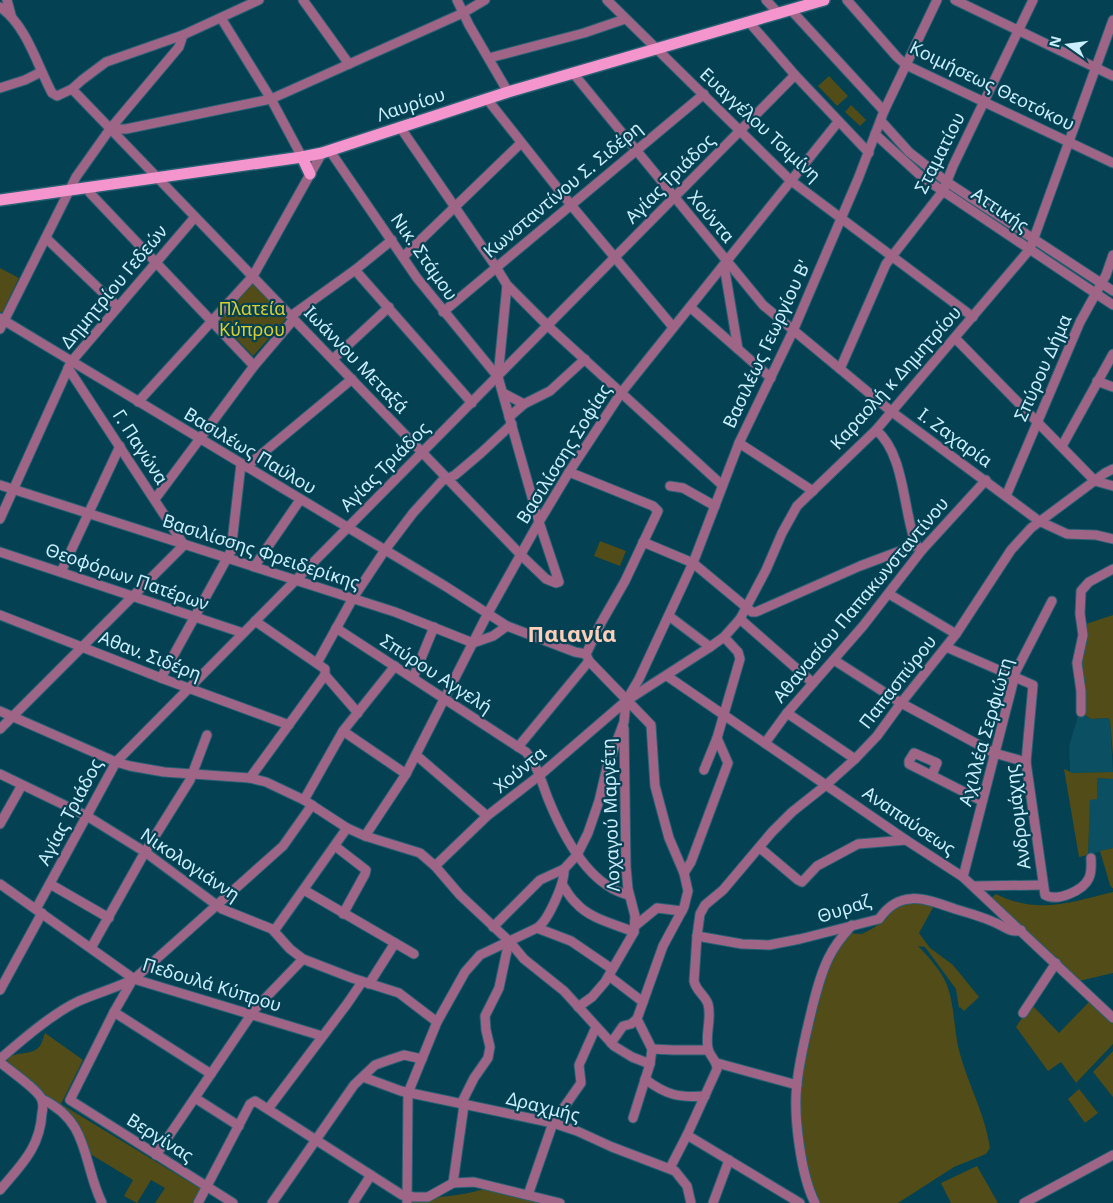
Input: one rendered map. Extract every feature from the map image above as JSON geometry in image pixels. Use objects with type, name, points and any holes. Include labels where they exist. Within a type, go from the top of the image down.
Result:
[{"type":"main road","name":"Λαυρίου","points":[[0,200],[326,152],[487,98],[824,0]]},
{"type":"main road","points":[[302,157],[310,174]]},
{"type":"street","points":[[6,0],[11,15],[54,96],[72,89],[106,62],[184,35],[255,1]]},
{"type":"street","points":[[303,0],[349,64]]},
{"type":"street","points":[[457,0],[508,92]]},
{"type":"street","points":[[110,129],[126,129],[271,99],[463,13],[486,0]]},
{"type":"street","name":"Ευαγγέλου Τσιμίνη","points":[[606,0],[790,180],[973,317]]},
{"type":"street","points":[[766,0],[778,14]]},
{"type":"street","name":"Κοιμήσεως Θεοτόκου","points":[[847,0],[906,65],[1113,164]]},
{"type":"street","name":"Βασιλέως Γεωργίου Β'","points":[[626,701],[639,679],[693,564],[739,443],[793,331],[869,153],[884,111],[937,0]]},
{"type":"street","points":[[955,0],[1113,76]]},
{"type":"street","name":"Σταματίου","points":[[840,369],[886,264],[943,191],[1033,0]]},
{"type":"street","points":[[0,7],[11,15]]},
{"type":"street","points":[[791,10],[884,111]]},
{"type":"street","points":[[221,18],[271,99],[302,157]]},
{"type":"street","points":[[490,58],[625,19]]},
{"type":"street","name":"Καραολή κ Δημητρίου","points":[[626,701],[710,648],[724,637],[747,608],[792,512],[876,430],[1030,249],[1113,20]]},
{"type":"street","points":[[749,22],[838,122],[869,153]]},
{"type":"street","points":[[1,323],[76,176],[110,129],[178,47],[184,35]]},
{"type":"street","points":[[0,88],[25,80],[41,72]]},
{"type":"street","name":"Χούντα","points":[[572,73],[726,263],[763,305],[793,331]]},
{"type":"street","name":"Αγίας Τριάδος","points":[[0,990],[39,911],[50,884],[116,762],[795,75]]},
{"type":"street","name":"Ιωάννου Μεταξά","points":[[72,89],[521,554],[546,579],[554,583],[558,582],[539,522]]},
{"type":"street","name":"Κωνσταντίνου Σ. Σιδέρη","points":[[443,312],[704,94]]},
{"type":"street","points":[[487,98],[571,205],[673,327]]},
{"type":"street","name":"Αττικής","points":[[881,121],[909,152],[946,182],[1113,291]]},
{"type":"street","name":"Βασιλίσσης Σοφίας","points":[[365,836],[406,774],[488,613],[539,522],[569,472],[621,393],[838,122]]},
{"type":"street","points":[[400,127],[507,285],[548,326],[722,485]]},
{"type":"street","name":"Αττικής","points":[[875,134],[922,177],[1113,305]]},
{"type":"street","points":[[403,257],[521,143]]},
{"type":"street","points":[[138,402],[253,276],[310,174],[326,152]]},
{"type":"street","name":"Νικ. Στάμου","points":[[326,152],[443,312],[498,376]]},
{"type":"street","points":[[89,188],[90,193],[254,366]]},
{"type":"street","name":"Δημητρίου Γεδεών","points":[[0,519],[69,365],[195,217]]},
{"type":"street","points":[[46,238],[118,307]]},
{"type":"street","points":[[154,499],[254,366],[293,318],[392,240]]},
{"type":"street","name":"Σπύρου Δήμα","points":[[1006,496],[1080,322],[1102,283],[1113,255]]},
{"type":"street","points":[[726,263],[738,349]]},
{"type":"street","points":[[356,270],[472,403]]},
{"type":"street","points":[[507,285],[498,376],[539,522]]},
{"type":"street","points":[[690,307],[771,378]]},
{"type":"street","points":[[333,359],[389,308]]},
{"type":"street","name":"Βασιλέως Παύλου","points":[[1,323],[69,365],[138,402],[385,550],[507,626],[588,658]]},
{"type":"street","name":"Ι. Ζαχαρία","points":[[793,331],[892,412],[1039,520],[1067,534],[1096,535],[1113,539]]},
{"type":"street","points":[[955,338],[1095,481],[1113,486]]},
{"type":"street","points":[[1062,446],[1113,354]]},
{"type":"street","points":[[318,663],[353,598],[385,550],[413,513],[442,481],[455,475],[481,453],[524,404],[550,391],[585,359]]},
{"type":"street","name":"Γ. Παγώνα","points":[[69,365],[184,545]]},
{"type":"street","points":[[161,678],[231,551],[243,465],[352,379]]},
{"type":"street","points":[[1097,381],[1113,387]]},
{"type":"street","points":[[503,393],[524,404]]},
{"type":"street","points":[[643,542],[693,564],[752,612],[756,612],[860,566],[919,547],[909,523],[902,484],[891,451],[884,436],[876,430]]},
{"type":"street","points":[[739,443],[813,491]]},
{"type":"street","points":[[61,572],[120,446]]},
{"type":"street","name":"Παπασπύρου","points":[[701,910],[704,905],[723,890],[772,832],[792,812],[826,785],[877,736],[956,634],[1011,550],[1039,520],[1113,469]]},
{"type":"street","points":[[518,747],[588,658],[658,511],[654,506],[569,472]]},
{"type":"street","name":"Αθανασίου Παπακωνσταντίνου","points":[[765,743],[787,713],[889,594],[919,547],[986,480]]},
{"type":"street","name":"Βασιλίσσης Φρειδερίκης","points":[[0,485],[395,612],[473,643]]},
{"type":"street","points":[[670,486],[682,488],[715,506]]},
{"type":"street","points":[[254,567],[300,500]]},
{"type":"street","points":[[0,729],[184,545]]},
{"type":"street","name":"Θεοφόρων Πατέρων","points":[[0,552],[243,633]]},
{"type":"street","points":[[1081,712],[1081,692],[1077,664],[1083,635],[1080,614],[1081,591],[1089,582],[1113,569]]},
{"type":"street","points":[[889,594],[956,634]]},
{"type":"street","name":"Αχιλλέα Σερφιώτη","points":[[963,877],[1014,676],[1052,601]]},
{"type":"street","name":"Αθαν. Σιδέρη","points":[[0,615],[81,648],[289,725]]},
{"type":"street","points":[[669,616],[710,648]]},
{"type":"street","points":[[740,619],[813,683]]},
{"type":"street","points":[[250,778],[325,675],[326,670],[255,622]]},
{"type":"street","points":[[473,643],[493,636],[507,626]]},
{"type":"street","points":[[413,678],[434,627]]},
{"type":"street","name":"Σπύρου Αγγελή","points":[[336,628],[518,747],[532,759],[550,802],[577,855],[591,871],[610,886],[629,895]]},
{"type":"street","points":[[704,770],[717,738],[740,656],[724,637]]},
{"type":"street","name":"Ανδρομάχης","points":[[946,647],[1033,685],[1026,762],[1044,895],[1051,898],[1079,889],[1089,878],[1091,858]]},
{"type":"street","points":[[588,658],[626,701],[651,725],[655,786],[669,838],[684,872],[688,891],[682,911],[666,940],[637,1019],[631,1024],[623,1026],[611,1043]]},
{"type":"street","points":[[834,660],[901,703],[994,753],[1026,762]]},
{"type":"street","points":[[304,800],[343,731],[395,666]]},
{"type":"street","points":[[325,675],[358,713]]},
{"type":"street","name":"Αναπαύσεως","points":[[667,676],[963,877],[1113,1018]]},
{"type":"street","points":[[493,927],[540,880],[564,869],[577,855],[588,833],[599,801],[607,766],[624,722],[626,701]]},
{"type":"street","name":"Χούντα","points":[[435,866],[488,816],[540,775],[626,701]]},
{"type":"street","points":[[0,711],[116,762],[164,772],[250,778],[266,782],[304,800],[347,828],[365,836],[420,853],[435,866],[460,895],[509,941],[524,959],[564,992],[611,1043],[626,1054],[650,1064]]},
{"type":"street","points":[[787,713],[855,759]]},
{"type":"street","name":"Λοχαγού Μαργέτη","points":[[624,722],[626,867],[629,895],[634,910],[634,929]]},
{"type":"street","points":[[343,731],[406,774]]},
{"type":"street","points":[[92,948],[145,852],[193,775],[207,735]]},
{"type":"street","points":[[684,872],[691,862],[728,763],[717,738]]},
{"type":"street","points":[[416,755],[488,816]]},
{"type":"street","name":"Νικολογιάννη","points":[[0,774],[87,816],[145,852],[222,909],[268,927],[274,931],[290,950],[303,959],[365,983],[398,993],[437,1022]]},
{"type":"street","points":[[932,775],[982,801]]},
{"type":"street","points":[[0,824],[22,785]]},
{"type":"street","points":[[102,1203],[89,1169],[81,1137],[76,1128],[60,1111],[42,1099],[37,1092],[0,1061],[64,1010],[79,1001],[134,979],[283,846],[312,805]]},
{"type":"street","points":[[274,931],[347,828]]},
{"type":"street","points":[[760,848],[802,882],[817,866],[858,844],[906,840]]},
{"type":"street","points":[[335,846],[366,870],[343,914]]},
{"type":"street","points":[[407,1200],[408,1093],[437,1022],[465,972],[480,955],[542,924],[549,914],[562,884],[564,869]]},
{"type":"street","name":"Πεδουλά Κύπρου","points":[[0,884],[134,979],[322,1036]]},
{"type":"street","points":[[50,884],[109,918]]},
{"type":"street","points":[[562,884],[576,904],[585,911],[601,919],[634,929]]},
{"type":"street","points":[[974,886],[1043,885]]},
{"type":"street","points":[[304,890],[414,954]]},
{"type":"street","name":"Θυραζ","points":[[697,936],[742,944],[770,945],[879,919],[886,909],[901,901],[919,898],[989,920],[1012,931],[1021,930]]},
{"type":"street","points":[[670,1168],[717,1069],[717,1063],[708,1050],[709,1006],[705,997],[695,987],[694,981],[701,910],[686,902]]},
{"type":"street","points":[[578,1007],[592,997],[610,973],[634,929],[657,908],[682,911]]},
{"type":"street","points":[[816,1203],[808,1187],[803,1162],[798,1127],[796,1085],[819,981],[828,959],[841,937],[852,925]]},
{"type":"street","points":[[537,928],[571,941],[644,1002]]},
{"type":"street","points":[[453,1183],[462,1105],[474,1078],[488,1058],[490,1047],[485,1016],[500,988],[509,941]]},
{"type":"street","points":[[268,1109],[395,943]]},
{"type":"street","points":[[156,1155],[251,1015],[303,959]]},
{"type":"street","points":[[1023,1013],[1056,964]]},
{"type":"street","points":[[134,979],[114,1012],[211,1074]]},
{"type":"street","name":"Βεργίνας","points":[[114,1012],[70,1100],[233,1203]]},
{"type":"street","points":[[632,1118],[650,1064],[652,1049],[637,1019]]},
{"type":"street","points":[[528,1195],[553,1123],[580,1086],[582,1080],[579,1064],[596,1027]]},
{"type":"street","points":[[652,1049],[708,1050]]},
{"type":"street","points":[[272,1203],[350,1090],[363,1077],[376,1065],[404,1055],[422,1059]]},
{"type":"street","points":[[717,1063],[796,1085]]},
{"type":"street","name":"Δραχμής","points":[[363,1077],[408,1093],[553,1123],[577,1131],[612,1147],[670,1168],[679,1175],[687,1186],[691,1203]]},
{"type":"street","points":[[645,1079],[664,1092],[671,1094],[679,1096],[705,1096]]},
{"type":"street","points":[[194,1098],[239,1126]]},
{"type":"street","points":[[0,1190],[35,1146],[42,1121],[42,1099]]},
{"type":"street","points":[[198,1203],[250,1104],[257,1101],[407,1200],[432,1196],[453,1183],[474,1182],[560,1203]]},
{"type":"street","points":[[687,1135],[800,1203]]},
{"type":"street","points":[[1024,1203],[1113,1155]]},
{"type":"street","points":[[713,1203],[729,1160]]},
{"type":"street","points":[[352,1203],[370,1175]]},
{"type":"shaded area","points":[[1079,713],[1091,719],[1108,718],[1110,720],[1113,772],[1072,773],[1070,771],[1069,746]]},
{"type":"shaded area","points":[[1097,778],[1113,779],[1113,848],[1088,855],[1090,799],[1097,799]]},
{"type":"green space","points":[[829,76],[848,96],[837,106],[818,86]]},
{"type":"green space","points":[[851,105],[866,120],[860,126],[845,112]]},
{"type":"green space","points":[[0,268],[19,278],[2,313],[0,312]]},
{"type":"green space","name":"Πλατεία Κύπρου","points":[[253,283],[287,318],[253,356],[218,320]]},
{"type":"green space","points":[[600,541],[626,551],[620,566],[594,556]]},
{"type":"green space","points":[[1113,615],[1113,756],[1110,720],[1108,718],[1091,719],[1085,715],[1079,656],[1083,625]]},
{"type":"green space","points":[[1064,769],[1073,773],[1113,772],[1113,779],[1097,778],[1097,799],[1090,800],[1088,855],[1079,857]]},
{"type":"green space","points":[[1113,848],[1113,888],[1112,888],[1100,851]]},
{"type":"green space","points":[[1113,892],[1113,973],[1079,981],[991,898],[996,894],[1026,904],[1054,905]]},
{"type":"green space","points":[[908,901],[935,904],[919,933],[930,948],[953,965],[979,997],[964,1011],[959,1008],[956,989],[925,947],[918,946],[930,959],[947,985],[953,1007],[961,1059],[980,1109],[990,1148],[986,1154],[954,1167],[898,1203],[819,1203],[811,1187],[804,1150],[798,1095],[808,1036],[830,959],[847,933],[862,934],[875,927],[892,908]]},
{"type":"green space","points":[[1089,1002],[1113,1023],[1113,1044],[1076,1083],[1061,1062],[1048,1071],[1016,1027],[1031,1004],[1059,1033]]},
{"type":"green space","points":[[45,1033],[83,1060],[61,1104],[201,1189],[192,1203],[155,1203],[165,1188],[151,1180],[137,1203],[124,1196],[133,1180],[87,1152],[82,1137],[6,1064],[11,1056],[34,1051],[38,1048]]},
{"type":"green space","points":[[1113,1051],[1113,1097],[1093,1072]]},
{"type":"green space","points":[[1079,1089],[1098,1113],[1085,1123],[1068,1099]]},
{"type":"green space","points":[[977,1166],[998,1203],[951,1203],[941,1183]]},
{"type":"green space","points":[[484,1189],[499,1190],[538,1203],[409,1203],[409,1199],[447,1196]]},
{"type":"district","name":"Παιανία","points":[[572,634]]}]
